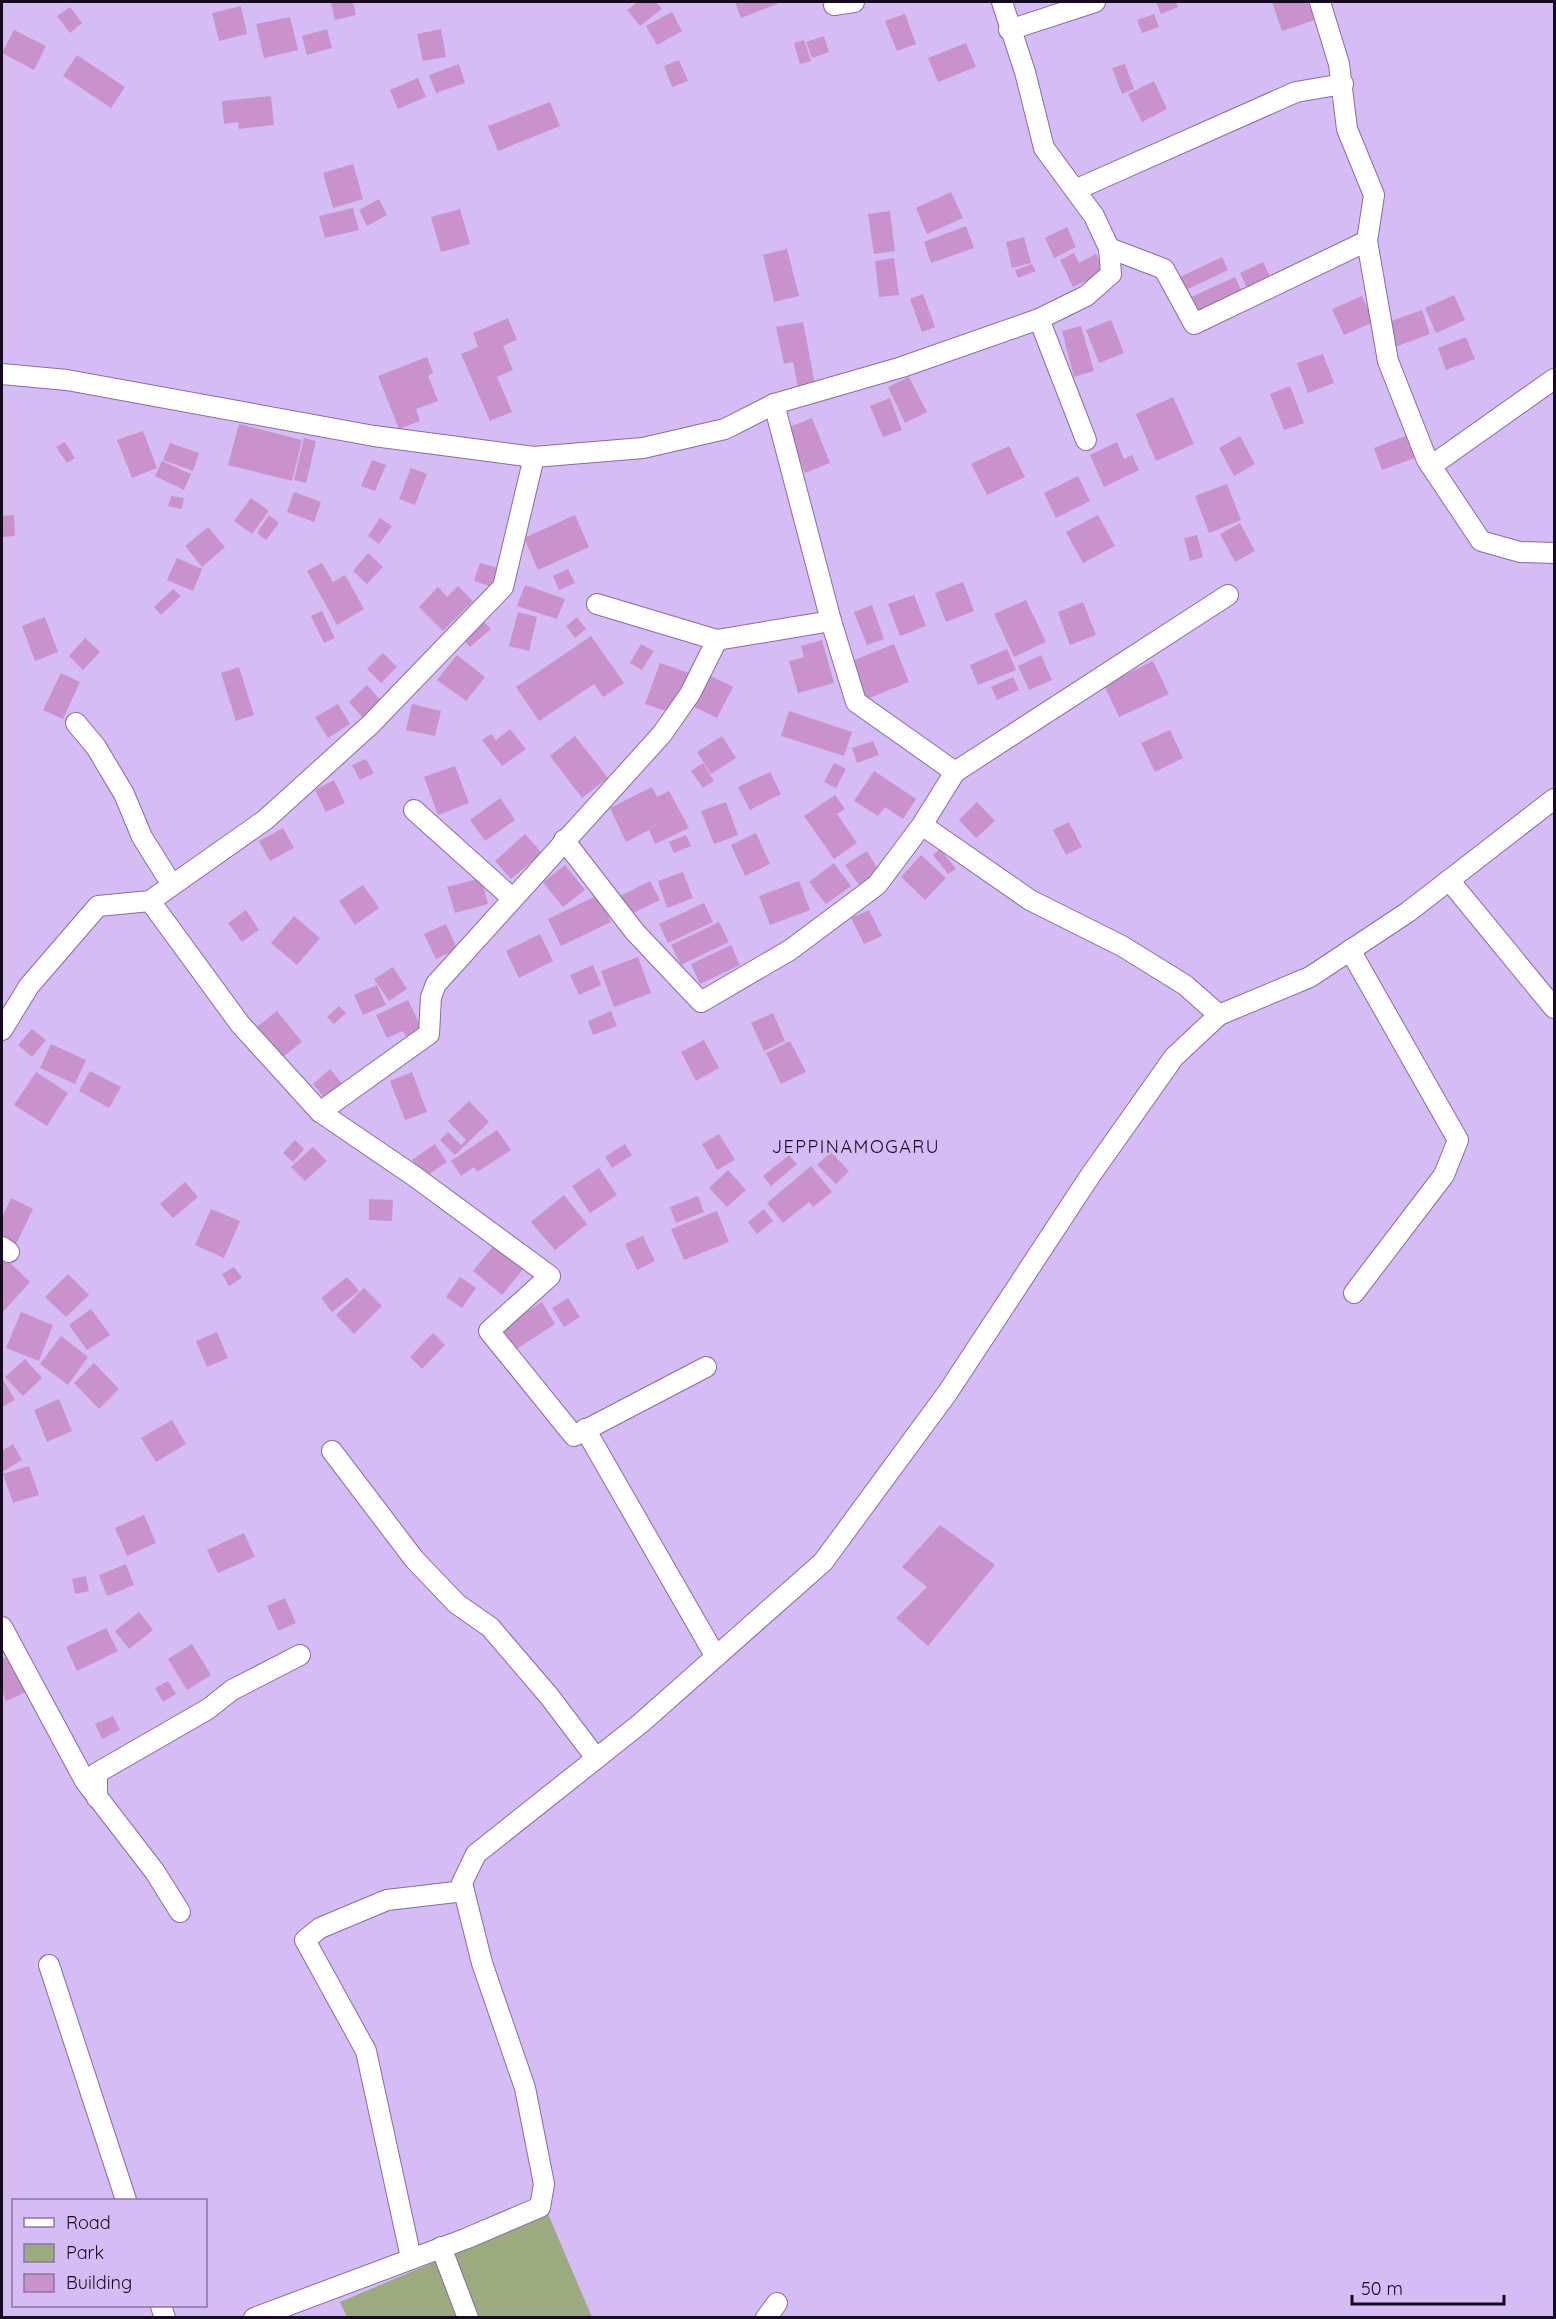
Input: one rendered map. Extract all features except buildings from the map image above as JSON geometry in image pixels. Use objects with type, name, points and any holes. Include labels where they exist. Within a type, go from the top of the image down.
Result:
[{"type":"street","points":[[834,5],[854,2]]},
{"type":"street","points":[[2,374],[67,380],[374,436],[534,458],[643,448],[725,429],[774,404],[902,368],[1039,320],[1086,296],[1111,274],[1109,248],[1094,216],[1044,148],[1025,72],[1009,30],[1002,2]]},
{"type":"street","points":[[1009,30],[1095,2]]},
{"type":"street","points":[[1320,2],[1343,84],[1347,129],[1374,195],[1367,241],[1388,361],[1431,466],[1481,541],[1520,552],[1554,553]]},
{"type":"street","points":[[1075,190],[1296,92],[1343,84]]},
{"type":"street","points":[[1109,248],[1164,269],[1194,324],[1367,241]]},
{"type":"street","points":[[1039,320],[1086,440]]},
{"type":"street","points":[[1431,466],[1554,379]]},
{"type":"street","points":[[774,404],[831,621],[856,702],[955,772]]},
{"type":"street","points":[[2,1030],[29,986],[98,906],[150,901],[265,820],[370,725],[503,587],[534,458]]},
{"type":"street","points":[[564,840],[635,932],[701,1002],[789,950],[877,885],[922,825],[955,772],[1228,595]]},
{"type":"street","points":[[597,604],[717,640],[831,621]]},
{"type":"street","points":[[320,1112],[429,1034],[431,997],[436,984],[662,734],[690,694],[717,640]]},
{"type":"street","points":[[76,723],[96,747],[124,794],[142,837],[172,885]]},
{"type":"street","points":[[254,2318],[411,2259],[540,2207],[544,2184],[525,2088],[482,1963],[462,1883],[476,1854],[596,1758],[716,1657],[823,1562],[948,1392],[1090,1176],[1174,1057],[1219,1015],[1310,977],[1408,912],[1554,799]]},
{"type":"street","points":[[414,810],[512,898]]},
{"type":"street","points":[[922,825],[1030,900],[1122,946],[1185,985],[1219,1015]]},
{"type":"street","points":[[1449,880],[1554,1008]]},
{"type":"street","points":[[150,901],[240,1024],[320,1112],[414,1176],[550,1276],[489,1331],[574,1436],[706,1367]]},
{"type":"street","points":[[1350,950],[1458,1140],[1444,1175],[1354,1293]]},
{"type":"street","points":[[585,1429],[716,1657]]},
{"type":"street","points":[[332,1451],[414,1559],[457,1604],[490,1627],[549,1696],[596,1758]]},
{"type":"street","points":[[2,1627],[52,1725],[98,1798],[155,1872],[180,1912]]},
{"type":"street","points":[[98,1798],[97,1773],[208,1709],[232,1690],[300,1655]]},
{"type":"street","points":[[411,2259],[366,2051],[305,1940],[320,1928],[387,1900],[464,1891]]},
{"type":"street","points":[[49,1965],[126,2199]]},
{"type":"street","points":[[441,2247],[468,2318]]},
{"type":"green space","points":[[548,2214],[592,2317],[347,2317],[340,2302]]},
{"type":"district","name":"JEPPINAMOGARU","points":[[856,1147]]}]
